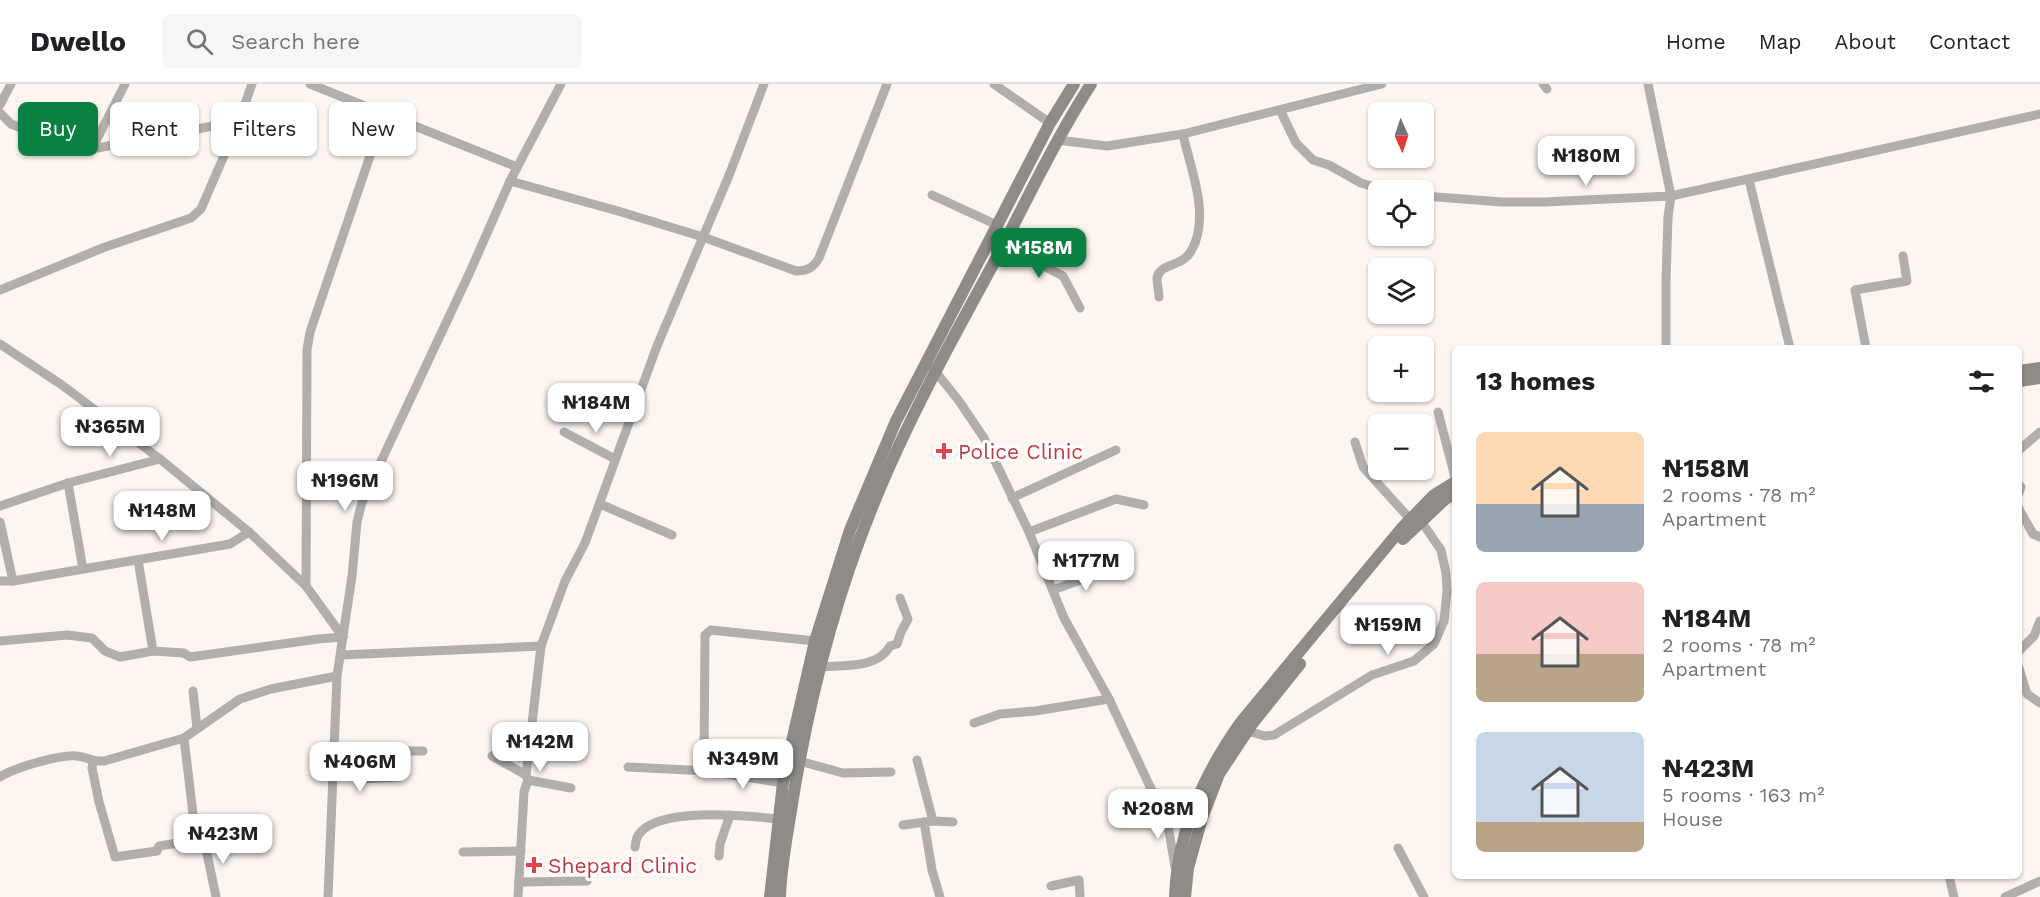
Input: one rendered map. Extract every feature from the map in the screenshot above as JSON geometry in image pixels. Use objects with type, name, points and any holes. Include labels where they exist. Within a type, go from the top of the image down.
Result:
[{"type":"main road","points":[[770,897],[783,783],[815,641],[850,530],[896,421],[1050,123],[1074,84]]},
{"type":"main road","points":[[780,897],[799,760],[819,667],[871,510],[910,422],[936,371],[1057,141],[1091,84]]},
{"type":"main road","points":[[2022,371],[2040,368]]},
{"type":"main road","points":[[2022,381],[2040,378]]},
{"type":"main road","points":[[1185,897],[1188,868],[1209,795],[1219,774],[1247,731],[1434,495],[1452,484]]},
{"type":"main road","points":[[1175,897],[1176,871],[1197,796],[1211,768],[1241,722],[1415,520],[1452,494]]},
{"type":"street","points":[[0,105],[11,84]]},
{"type":"street","points":[[98,137],[125,84]]},
{"type":"street","points":[[246,102],[252,84]]},
{"type":"street","points":[[310,84],[353,102]]},
{"type":"street","points":[[328,897],[337,676],[357,522],[362,502],[510,181],[561,84]]},
{"type":"street","points":[[518,897],[524,792],[541,646],[565,581],[585,543],[657,346],[764,84]]},
{"type":"street","points":[[510,181],[618,211],[703,237],[796,271],[805,271],[815,264],[887,84]]},
{"type":"street","points":[[994,84],[1050,123]]},
{"type":"street","points":[[1057,141],[1107,146],[1183,134],[1382,84]]},
{"type":"street","points":[[1648,84],[1671,196],[1667,260],[1666,345]]},
{"type":"street","points":[[1280,110],[1296,143],[1313,160],[1329,165],[1368,185]]},
{"type":"street","points":[[0,112],[11,124],[18,127]]},
{"type":"street","points":[[1434,197],[1502,202],[1544,202],[1671,196],[2040,114]]},
{"type":"street","points":[[98,148],[211,127]]},
{"type":"street","points":[[416,128],[517,167]]},
{"type":"street","points":[[1159,297],[1158,273],[1185,259],[1190,253],[1195,243],[1201,214],[1183,134]]},
{"type":"street","points":[[0,290],[105,247],[191,218],[201,209],[224,156]]},
{"type":"street","points":[[306,586],[307,350],[310,332],[370,156]]},
{"type":"street","points":[[1749,180],[1789,345]]},
{"type":"street","points":[[932,195],[997,225]]},
{"type":"street","points":[[1003,245],[1063,276],[1080,308]]},
{"type":"street","points":[[1865,345],[1854,290],[1907,281],[1903,256]]},
{"type":"street","points":[[0,344],[62,385],[160,459],[249,532],[306,586],[343,637]]},
{"type":"street","points":[[927,360],[984,438],[1029,532],[1064,618],[1109,699],[1159,804],[1170,831],[1176,871]]},
{"type":"street","points":[[1438,412],[1452,466]]},
{"type":"street","points":[[564,432],[615,459]]},
{"type":"street","points":[[2022,447],[2040,432]]},
{"type":"street","points":[[1247,731],[1265,736],[1274,735],[1372,675],[1414,661],[1434,644],[1444,621],[1447,591],[1441,550],[1363,467],[1355,442]]},
{"type":"street","points":[[1012,498],[1116,450]]},
{"type":"street","points":[[0,506],[68,483],[160,459]]},
{"type":"street","points":[[68,483],[83,569]]},
{"type":"street","points":[[1029,532],[1116,499],[1144,505]]},
{"type":"street","points":[[600,504],[672,535]]},
{"type":"street","points":[[2022,514],[2033,534],[2040,537]]},
{"type":"street","points":[[0,522],[13,580]]},
{"type":"street","points":[[0,581],[230,544],[249,532]]},
{"type":"street","points":[[138,560],[153,651]]},
{"type":"street","points":[[1053,590],[1110,569]]},
{"type":"street","points":[[819,667],[878,660],[890,646],[897,644],[908,619],[900,598]]},
{"type":"street","points":[[2022,648],[2034,636],[2040,621]]},
{"type":"street","points":[[708,771],[704,759],[705,635],[711,630],[815,641]]},
{"type":"street","points":[[0,641],[67,635],[92,638],[105,651],[120,657],[153,651],[184,653],[190,657],[343,637]]},
{"type":"street","points":[[341,655],[541,646]]},
{"type":"street","points":[[0,777],[9,771],[48,760],[76,756],[93,762],[104,761],[184,738],[240,699],[272,689],[337,676]]},
{"type":"street","points":[[193,691],[197,729]]},
{"type":"street","points":[[2023,691],[2040,703]]},
{"type":"street","points":[[974,723],[1000,714],[1109,699]]},
{"type":"street","points":[[531,735],[492,756],[527,778],[571,788]]},
{"type":"street","points":[[184,738],[195,831],[204,839],[216,897]]},
{"type":"street","points":[[333,759],[363,760],[364,751],[423,751]]},
{"type":"street","points":[[360,760],[360,779],[399,777]]},
{"type":"street","points":[[799,760],[843,773],[891,772]]},
{"type":"street","points":[[917,760],[928,822],[933,870],[940,897]]},
{"type":"street","points":[[93,762],[92,768],[99,802],[115,858],[157,851],[159,846],[204,839]]},
{"type":"street","points":[[628,767],[708,771],[783,783]]},
{"type":"street","points":[[1159,804],[1169,810],[1181,810],[1188,807],[1197,796]]},
{"type":"street","points":[[635,847],[637,836],[645,828],[699,814],[779,819]]},
{"type":"street","points":[[719,856],[720,844],[730,815]]},
{"type":"street","points":[[903,825],[953,822]]},
{"type":"street","points":[[1398,848],[1424,897]]},
{"type":"street","points":[[463,852],[521,851]]},
{"type":"street","points":[[1950,879],[1954,897]]},
{"type":"street","points":[[1051,886],[1079,880],[1080,897]]},
{"type":"street","points":[[519,882],[587,881]]},
{"type":"street","points":[[2005,897],[2040,881]]},
{"type":"place","name":"Police Clinic","points":[[944,451]]},
{"type":"place","name":"Shepard Clinic","points":[[534,865]]}]
